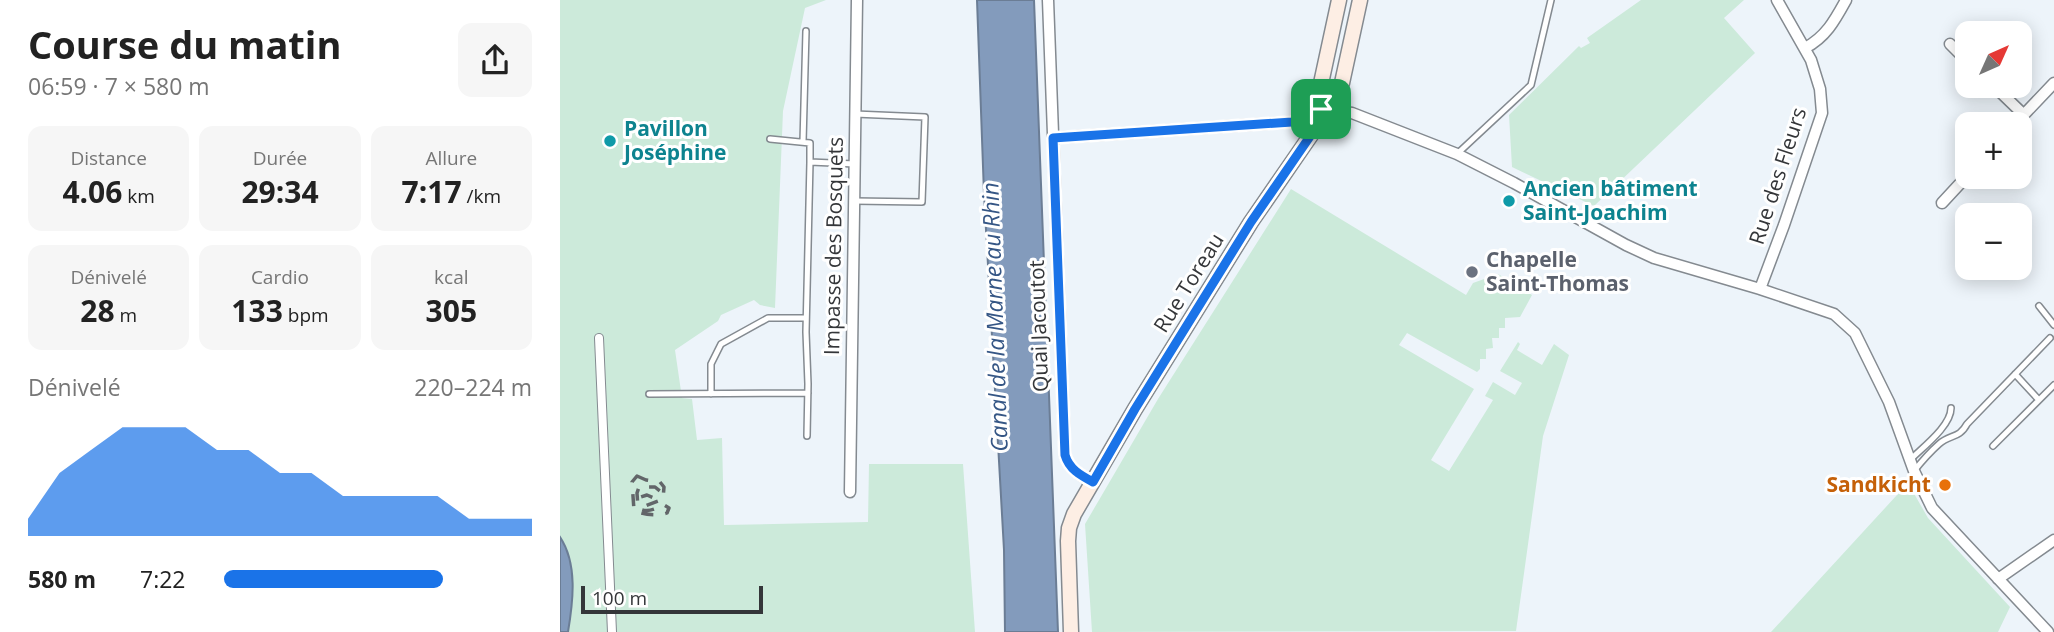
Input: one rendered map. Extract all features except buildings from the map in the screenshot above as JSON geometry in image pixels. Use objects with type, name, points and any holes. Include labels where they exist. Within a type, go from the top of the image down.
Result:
[{"type":"main road","points":[[1321,109],[1320,88],[1339,0]]},
{"type":"main road","points":[[1321,109],[1342,83],[1360,0]]},
{"type":"main road","points":[[1335,20],[1355,24]]},
{"type":"main road","name":"Rue Toreau","points":[[1093,482],[1251,222],[1311,135],[1321,109]]},
{"type":"main road","points":[[1071,632],[1069,528],[1093,482]]},
{"type":"street","name":"Impasse des Bosquets","points":[[850,492],[857,0]]},
{"type":"street","name":"Quai Jacoutot","points":[[1048,0],[1065,455],[1071,468],[1093,482]]},
{"type":"street","name":"Rue des Fleurs","points":[[1760,289],[1822,113],[1816,74],[1805,48],[1777,0]]},
{"type":"street","points":[[1805,48],[1822,38],[1846,0]]},
{"type":"street","points":[[1950,44],[1955,49]]},
{"type":"street","points":[[2027,112],[2054,83]]},
{"type":"street","points":[[2006,98],[2021,112]]},
{"type":"street","points":[[1053,138],[1292,122],[1321,109],[1352,113],[1457,154],[1626,245],[1665,261],[1834,314],[1855,333],[1889,402],[1912,465],[1932,508],[2048,632]]},
{"type":"street","points":[[1941,202],[1955,188]]},
{"type":"street","points":[[599,338],[612,632]]},
{"type":"street","points":[[1998,579],[2054,540]]},
{"type":"lane","points":[[1457,154],[1531,85],[1551,0]]},
{"type":"lane","points":[[803,142],[806,31]]},
{"type":"lane","points":[[854,201],[922,202],[925,117],[855,114]]},
{"type":"lane","points":[[770,139],[810,143],[806,318],[807,436]]},
{"type":"lane","points":[[810,162],[855,164]]},
{"type":"lane","points":[[2039,306],[2054,325]]},
{"type":"lane","points":[[711,394],[711,364],[721,344],[768,318],[806,318]]},
{"type":"lane","points":[[1912,465],[1942,441],[1963,432],[1967,424],[2050,338]]},
{"type":"lane","points":[[2015,374],[2038,400]]},
{"type":"lane","points":[[1993,446],[2054,385]]},
{"type":"lane","points":[[649,394],[808,393]]},
{"type":"lane","points":[[1912,465],[1946,424],[1951,416],[1951,408]]},
{"type":"green space","points":[[560,0],[826,0],[805,8],[783,111],[775,308],[760,305],[754,300],[721,315],[718,321],[675,350],[682,398],[692,399],[697,440],[722,438],[724,525],[868,522],[869,464],[963,464],[975,632],[568,632],[572,571],[570,559],[560,537]]},
{"type":"green space","points":[[1641,0],[1744,0],[1724,18],[1755,53],[1594,206],[1512,167],[1509,115],[1579,46],[1581,48],[1590,43],[1587,38]]},
{"type":"green space","points":[[1291,189],[1466,295],[1473,283],[1498,274],[1532,295],[1520,317],[1505,318],[1505,328],[1499,328],[1499,338],[1492,338],[1493,348],[1486,349],[1486,359],[1480,359],[1480,369],[1477,372],[1407,333],[1399,345],[1474,389],[1431,460],[1449,471],[1493,400],[1485,396],[1493,382],[1515,395],[1522,383],[1500,371],[1518,342],[1520,344],[1517,350],[1542,365],[1554,344],[1569,355],[1543,436],[1516,631],[1092,632],[1085,524],[1158,399]]},
{"type":"green space","points":[[1908,483],[1928,518],[2010,607],[1998,632],[1771,632]]},
{"type":"water","name":"Canal de la Marne au Rhin","points":[[977,0],[1034,0],[1058,632],[1005,632],[1004,550],[984,194]]},
{"type":"water","points":[[560,537],[570,559],[572,571],[568,632],[560,632]]},
{"type":"railway","points":[[637,476],[660,482],[664,487],[663,499],[645,506],[641,497],[647,495],[654,498],[660,491],[655,487],[639,487],[638,508],[649,510],[664,505],[669,508],[667,513],[650,514],[634,510],[632,482],[637,476]]},
{"type":"place","name":"Pavillon Joséphine","points":[[610,141]]},
{"type":"place","name":"Ancien bâtiment Saint-Joachim","points":[[1509,201]]},
{"type":"place","name":"Chapelle Saint-Thomas","points":[[1472,272]]},
{"type":"place","name":"Sandkicht","points":[[1945,485]]},
{"type":"route","points":[[1321,109],[1311,135],[1251,222],[1093,482],[1085,478],[1067,464],[1065,455],[1053,138],[1292,122],[1321,109]]}]
